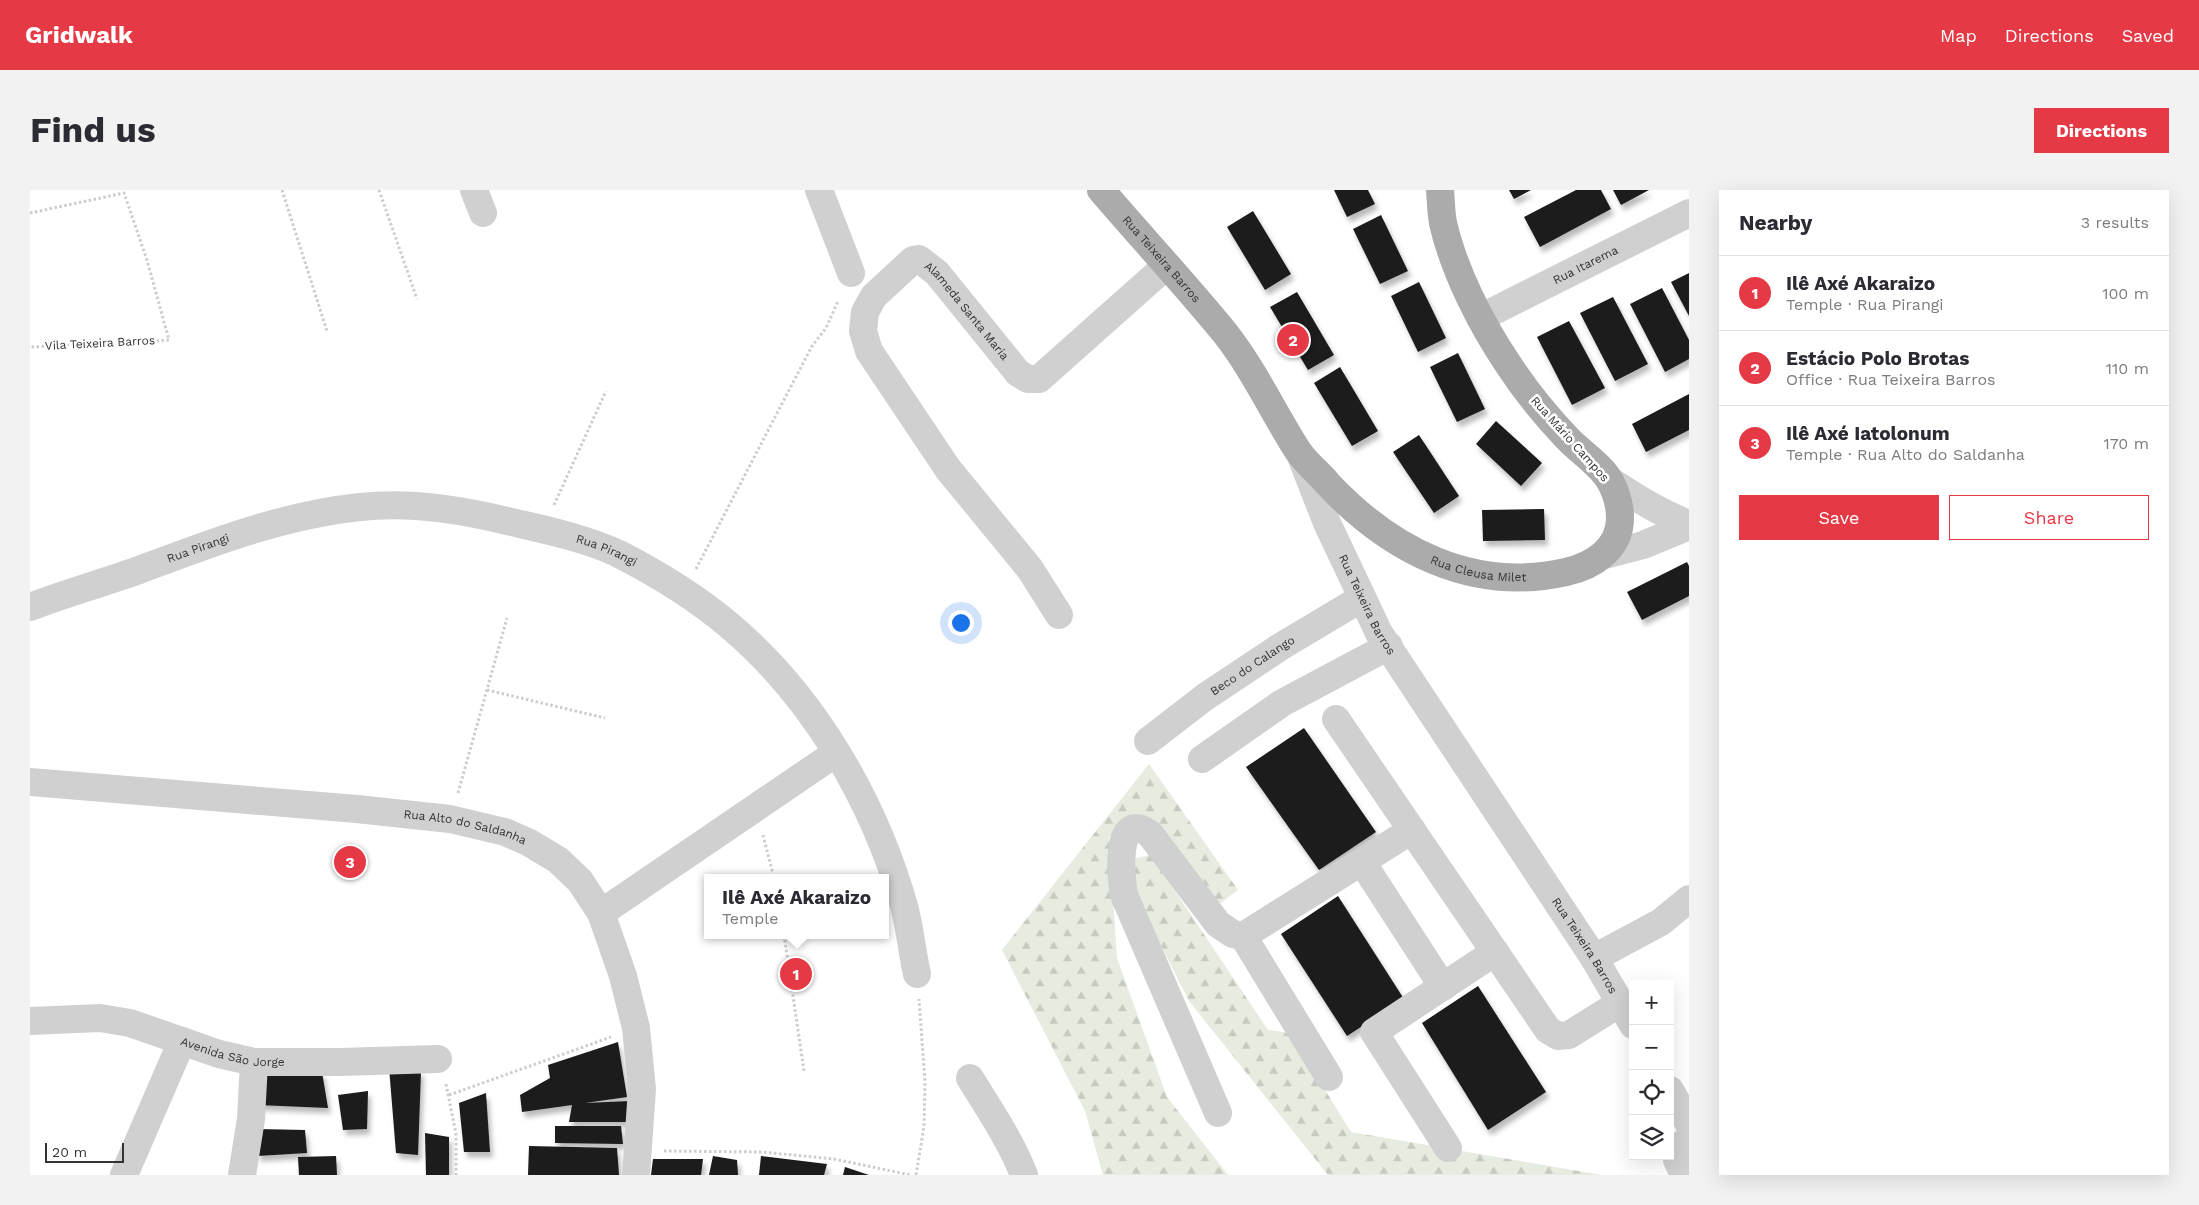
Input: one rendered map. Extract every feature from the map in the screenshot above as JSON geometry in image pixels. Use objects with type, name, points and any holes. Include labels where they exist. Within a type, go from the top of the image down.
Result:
[{"type":"main road","name":"Rua Teixeira Barros","points":[[1101,190],[1226,334],[1262,389],[1300,453]]},
{"type":"main road","name":"Rua Mário Campos","points":[[1440,190],[1443,223],[1453,254],[1480,318],[1508,364],[1540,408],[1568,440],[1609,480],[1617,498],[1620,520],[1617,536],[1605,555]]},
{"type":"main road","name":"Rua Cleusa Milet","points":[[1300,453],[1350,507],[1393,540],[1444,566],[1485,576],[1527,579],[1569,572],[1605,555]]},
{"type":"street","points":[[819,190],[851,273]]},
{"type":"street","name":"Rua Itarema","points":[[1480,318],[1689,213]]},
{"type":"street","name":"Alameda Santa Maria","points":[[1059,615],[1030,569],[948,469],[880,370],[869,351],[863,331],[865,312],[874,296],[913,260],[919,259],[937,273],[1018,373],[1028,379],[1039,379],[1166,266]]},
{"type":"street","name":"Rua Teixeira Barros","points":[[1300,453],[1327,523],[1379,633],[1594,958],[1626,1014]]},
{"type":"street","name":"Rua Cleusa Milet","points":[[1609,480],[1668,516],[1689,525]]},
{"type":"street","name":"Rua Pirangi","points":[[30,607],[236,534],[307,515],[353,508],[420,506],[478,514],[543,529],[616,553],[684,592],[731,626],[778,674],[812,714],[864,802],[885,852],[904,907],[917,974]]},
{"type":"street","name":"Rua Cleusa Milet","points":[[1605,555],[1643,545],[1689,525]]},
{"type":"street","name":"Beco do Calango","points":[[1148,741],[1213,692],[1280,647],[1362,598]]},
{"type":"street","points":[[1202,759],[1282,703],[1389,646]]},
{"type":"street","points":[[1336,719],[1548,1030],[1558,1036],[1569,1035],[1626,1014]]},
{"type":"street","points":[[602,913],[836,753]]},
{"type":"street","name":"Rua Alto do Saldanha","points":[[30,782],[450,819],[505,832],[528,842],[558,860],[580,881],[602,913],[623,976],[636,1028],[642,1089],[637,1163]]},
{"type":"street","points":[[1218,1113],[1124,895],[1120,870],[1125,836],[1128,830],[1134,827],[1142,828],[1150,834],[1218,924],[1233,934],[1243,936],[1412,830]]},
{"type":"street","points":[[1362,862],[1443,987]]},
{"type":"street","points":[[1594,958],[1661,922],[1689,899]]},
{"type":"street","points":[[1243,936],[1329,1077]]},
{"type":"street","points":[[1448,1148],[1374,1032],[1496,952]]},
{"type":"street","name":"Avenida São Jorge","points":[[30,1021],[100,1018],[130,1023],[182,1041],[254,1062],[438,1059]]},
{"type":"street","points":[[124,1175],[182,1041]]},
{"type":"street","points":[[242,1175],[251,1119],[254,1062]]},
{"type":"street","points":[[970,1078],[1018,1159],[1024,1175]]},
{"type":"street","points":[[1674,1097],[1689,1124]]},
{"type":"street","points":[[1683,1144],[1677,1160],[1684,1175]]},
{"type":"path","points":[[282,190],[328,331]]},
{"type":"path","points":[[379,190],[417,298]]},
{"type":"path","name":"Vila Teixeira Barros","points":[[30,213],[124,193],[147,260],[169,340],[30,348]]},
{"type":"path","points":[[684,592],[812,346],[826,328],[851,273]]},
{"type":"path","points":[[543,529],[606,392]]},
{"type":"path","points":[[450,819],[507,618]]},
{"type":"path","points":[[487,690],[605,718]]},
{"type":"path","points":[[751,811],[762,832],[773,874]]},
{"type":"path","points":[[785,939],[804,1071]]},
{"type":"path","points":[[916,1175],[924,1127],[925,1082],[917,974]]},
{"type":"path","points":[[449,1094],[636,1028]]},
{"type":"path","points":[[438,1059],[449,1094],[456,1134],[456,1175]]},
{"type":"path","points":[[637,1163],[771,1152],[834,1158],[911,1175]]},
{"type":"green space","points":[[1149,764],[1238,890],[1218,905],[1178,848],[1134,815],[1109,837],[1117,958],[1167,1097],[1228,1175],[1103,1175],[1085,1111],[1002,950]]},
{"type":"green space","points":[[1151,855],[1268,1030],[1290,1033],[1351,1132],[1602,1175],[1328,1175],[1189,1001],[1131,886],[1132,859]]},
{"type":"building","points":[[1334,190],[1368,190],[1375,204],[1347,217]]},
{"type":"building","points":[[1509,190],[1531,190],[1514,199]]},
{"type":"building","points":[[1576,190],[1601,190],[1611,209],[1540,247],[1524,217]]},
{"type":"building","points":[[1613,190],[1649,190],[1621,205]]},
{"type":"building","points":[[1253,211],[1291,274],[1265,290],[1227,227]]},
{"type":"building","points":[[1381,215],[1408,271],[1380,284],[1353,229]]},
{"type":"building","points":[[1689,273],[1689,316],[1671,282]]},
{"type":"building","points":[[1419,282],[1446,338],[1418,352],[1391,296]]},
{"type":"building","points":[[1662,288],[1689,340],[1689,359],[1665,372],[1630,304]]},
{"type":"building","points":[[1297,292],[1334,355],[1308,370],[1270,307]]},
{"type":"building","points":[[1613,297],[1648,364],[1615,381],[1580,313]]},
{"type":"building","points":[[1569,321],[1605,388],[1572,405],[1537,337]]},
{"type":"building","points":[[1458,353],[1485,409],[1457,422],[1430,367]]},
{"type":"building","points":[[1340,367],[1378,431],[1352,446],[1314,383]]},
{"type":"building","points":[[1689,394],[1689,430],[1646,452],[1632,424]]},
{"type":"building","points":[[1496,421],[1542,463],[1521,486],[1476,444]]},
{"type":"building","points":[[1419,435],[1459,496],[1434,513],[1393,452]]},
{"type":"building","points":[[1544,509],[1545,540],[1483,541],[1482,510]]},
{"type":"building","points":[[1687,562],[1689,566],[1689,596],[1642,620],[1627,592]]},
{"type":"building","points":[[1304,728],[1376,832],[1319,870],[1246,767]]},
{"type":"building","points":[[1338,896],[1404,999],[1347,1036],[1281,934]]},
{"type":"building","points":[[1478,986],[1546,1092],[1488,1130],[1422,1023]]},
{"type":"building","points":[[618,1042],[627,1097],[585,1103],[630,1101],[627,1122],[569,1122],[572,1105],[522,1112],[520,1095],[550,1078],[548,1065]]},
{"type":"building","points":[[389,1067],[421,1071],[418,1155],[396,1153]]},
{"type":"building","points":[[322,1072],[328,1108],[258,1105],[261,1073]]},
{"type":"building","points":[[368,1091],[367,1129],[343,1130],[338,1095]]},
{"type":"building","points":[[486,1093],[490,1152],[464,1152],[459,1103]]},
{"type":"building","points":[[555,1126],[621,1126],[623,1144],[555,1143]]},
{"type":"building","points":[[258,1129],[305,1130],[307,1153],[257,1156]]},
{"type":"building","points":[[425,1133],[449,1137],[449,1175],[426,1175]]},
{"type":"building","points":[[529,1146],[617,1148],[619,1175],[528,1175]]},
{"type":"building","points":[[336,1156],[337,1175],[299,1175],[298,1157]]},
{"type":"building","points":[[713,1156],[737,1160],[738,1175],[709,1175]]},
{"type":"building","points":[[761,1156],[827,1164],[824,1175],[759,1175]]},
{"type":"building","points":[[653,1159],[703,1159],[701,1175],[651,1175]]},
{"type":"building","points":[[845,1167],[869,1175],[843,1175]]},
{"type":"place","name":"Estácio Polo Brotas","points":[[1293,340]]},
{"type":"place","name":"Ilê Axé Iatolonum","points":[[350,862]]},
{"type":"place","name":"Ilê Axé Akaraizo","points":[[796,974]]}]
